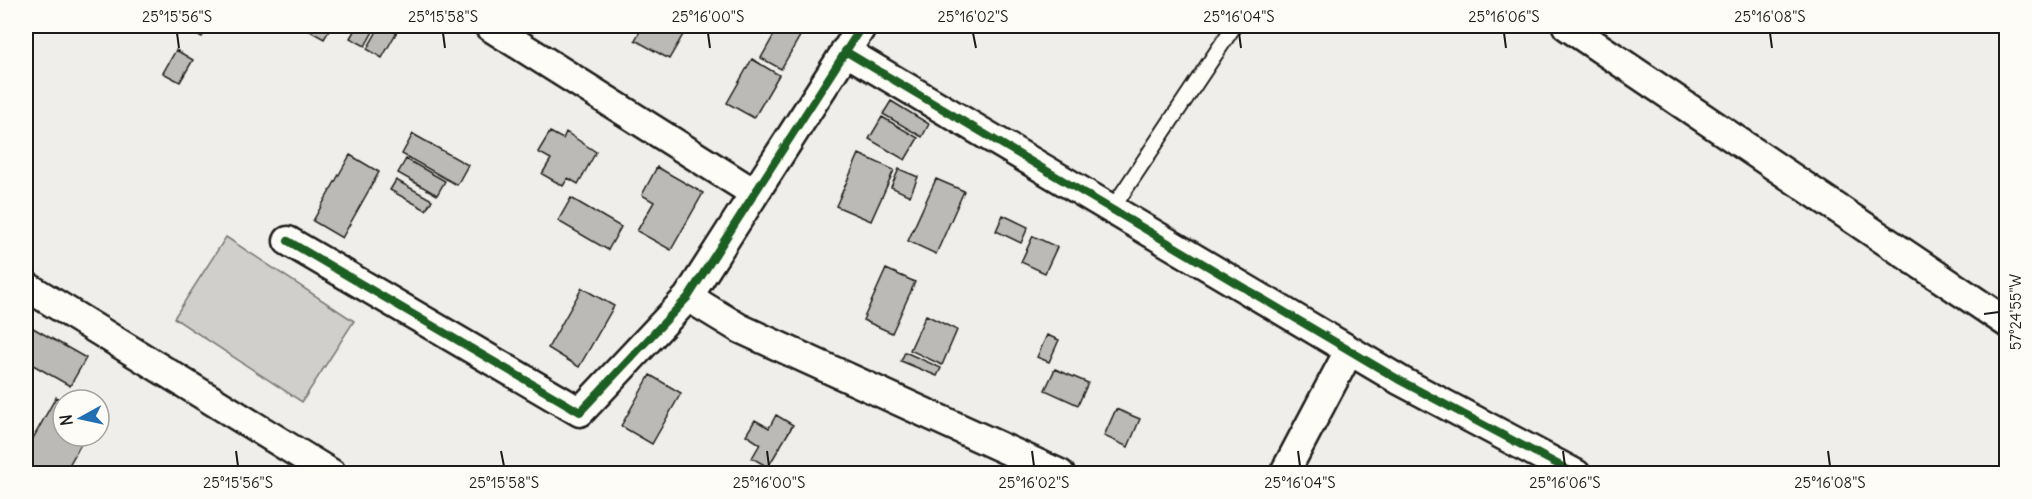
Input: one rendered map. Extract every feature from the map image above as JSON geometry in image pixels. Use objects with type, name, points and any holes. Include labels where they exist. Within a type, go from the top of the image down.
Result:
[{"type":"street","points":[[489,26],[754,193]]},
{"type":"street","points":[[288,241],[580,412],[688,297],[862,26]]},
{"type":"street","points":[[1567,26],[2007,322]]},
{"type":"street","points":[[845,51],[1401,381],[1576,474]]},
{"type":"street","points":[[26,286],[332,474]]},
{"type":"street","points":[[688,297],[739,328],[1060,474]]},
{"type":"street","points":[[1284,474],[1350,351]]},
{"type":"lane","points":[[1112,209],[1234,26]]},
{"type":"shaded area","points":[[226,237],[354,321],[302,402],[174,318]]},
{"type":"building","points":[[181,26],[208,26],[202,37]]},
{"type":"building","points":[[301,26],[332,26],[324,39]]},
{"type":"building","points":[[357,26],[376,26],[365,46],[350,38]]},
{"type":"building","points":[[380,26],[400,26],[382,58],[367,49]]},
{"type":"building","points":[[643,26],[688,26],[669,59],[635,40]]},
{"type":"building","points":[[779,26],[800,36],[781,69],[761,58]]},
{"type":"building","points":[[176,50],[193,60],[180,82],[163,73]]},
{"type":"building","points":[[752,59],[779,75],[754,118],[727,103]]},
{"type":"building","points":[[891,101],[929,124],[922,137],[883,114]]},
{"type":"building","points":[[882,117],[918,138],[905,160],[869,139]]},
{"type":"building","points":[[550,132],[563,139],[566,132],[596,152],[578,184],[568,178],[563,186],[542,174],[551,159],[538,152]]},
{"type":"building","points":[[413,134],[468,165],[457,185],[402,154]]},
{"type":"building","points":[[859,154],[894,170],[871,221],[836,206]]},
{"type":"building","points":[[350,155],[379,172],[342,238],[313,221]]},
{"type":"building","points":[[406,159],[445,181],[437,195],[398,173]]},
{"type":"building","points":[[657,167],[703,193],[671,250],[637,231],[654,202],[642,195]]},
{"type":"building","points":[[899,169],[918,177],[910,196],[891,187]]},
{"type":"building","points":[[936,179],[964,191],[936,254],[908,241]]},
{"type":"building","points":[[396,180],[432,200],[426,210],[390,190]]},
{"type":"building","points":[[571,198],[621,227],[608,250],[558,221]]},
{"type":"building","points":[[1003,215],[1028,227],[1021,243],[996,231]]},
{"type":"building","points":[[1033,236],[1057,247],[1045,273],[1021,262]]},
{"type":"building","points":[[886,269],[915,282],[892,333],[863,320]]},
{"type":"building","points":[[582,288],[614,306],[579,367],[548,348]]},
{"type":"building","points":[[926,315],[957,330],[942,365],[910,350]]},
{"type":"building","points":[[26,324],[86,358],[70,386],[26,361]]},
{"type":"building","points":[[1047,335],[1059,340],[1049,362],[1037,357]]},
{"type":"building","points":[[905,352],[941,368],[937,376],[901,361]]},
{"type":"building","points":[[1055,369],[1088,383],[1078,405],[1045,390]]},
{"type":"building","points":[[650,375],[681,393],[652,444],[621,426]]},
{"type":"building","points":[[51,406],[51,448],[79,448],[64,474],[41,474],[26,465],[26,451]]},
{"type":"building","points":[[1116,409],[1140,419],[1128,447],[1104,436]]},
{"type":"building","points":[[776,415],[793,425],[768,467],[752,458],[760,444],[746,435],[755,420],[769,428]]},
{"type":"cycle path","points":[[288,241],[580,412],[688,297],[862,26]]},
{"type":"cycle path","points":[[845,51],[1401,381],[1576,474]]}]
